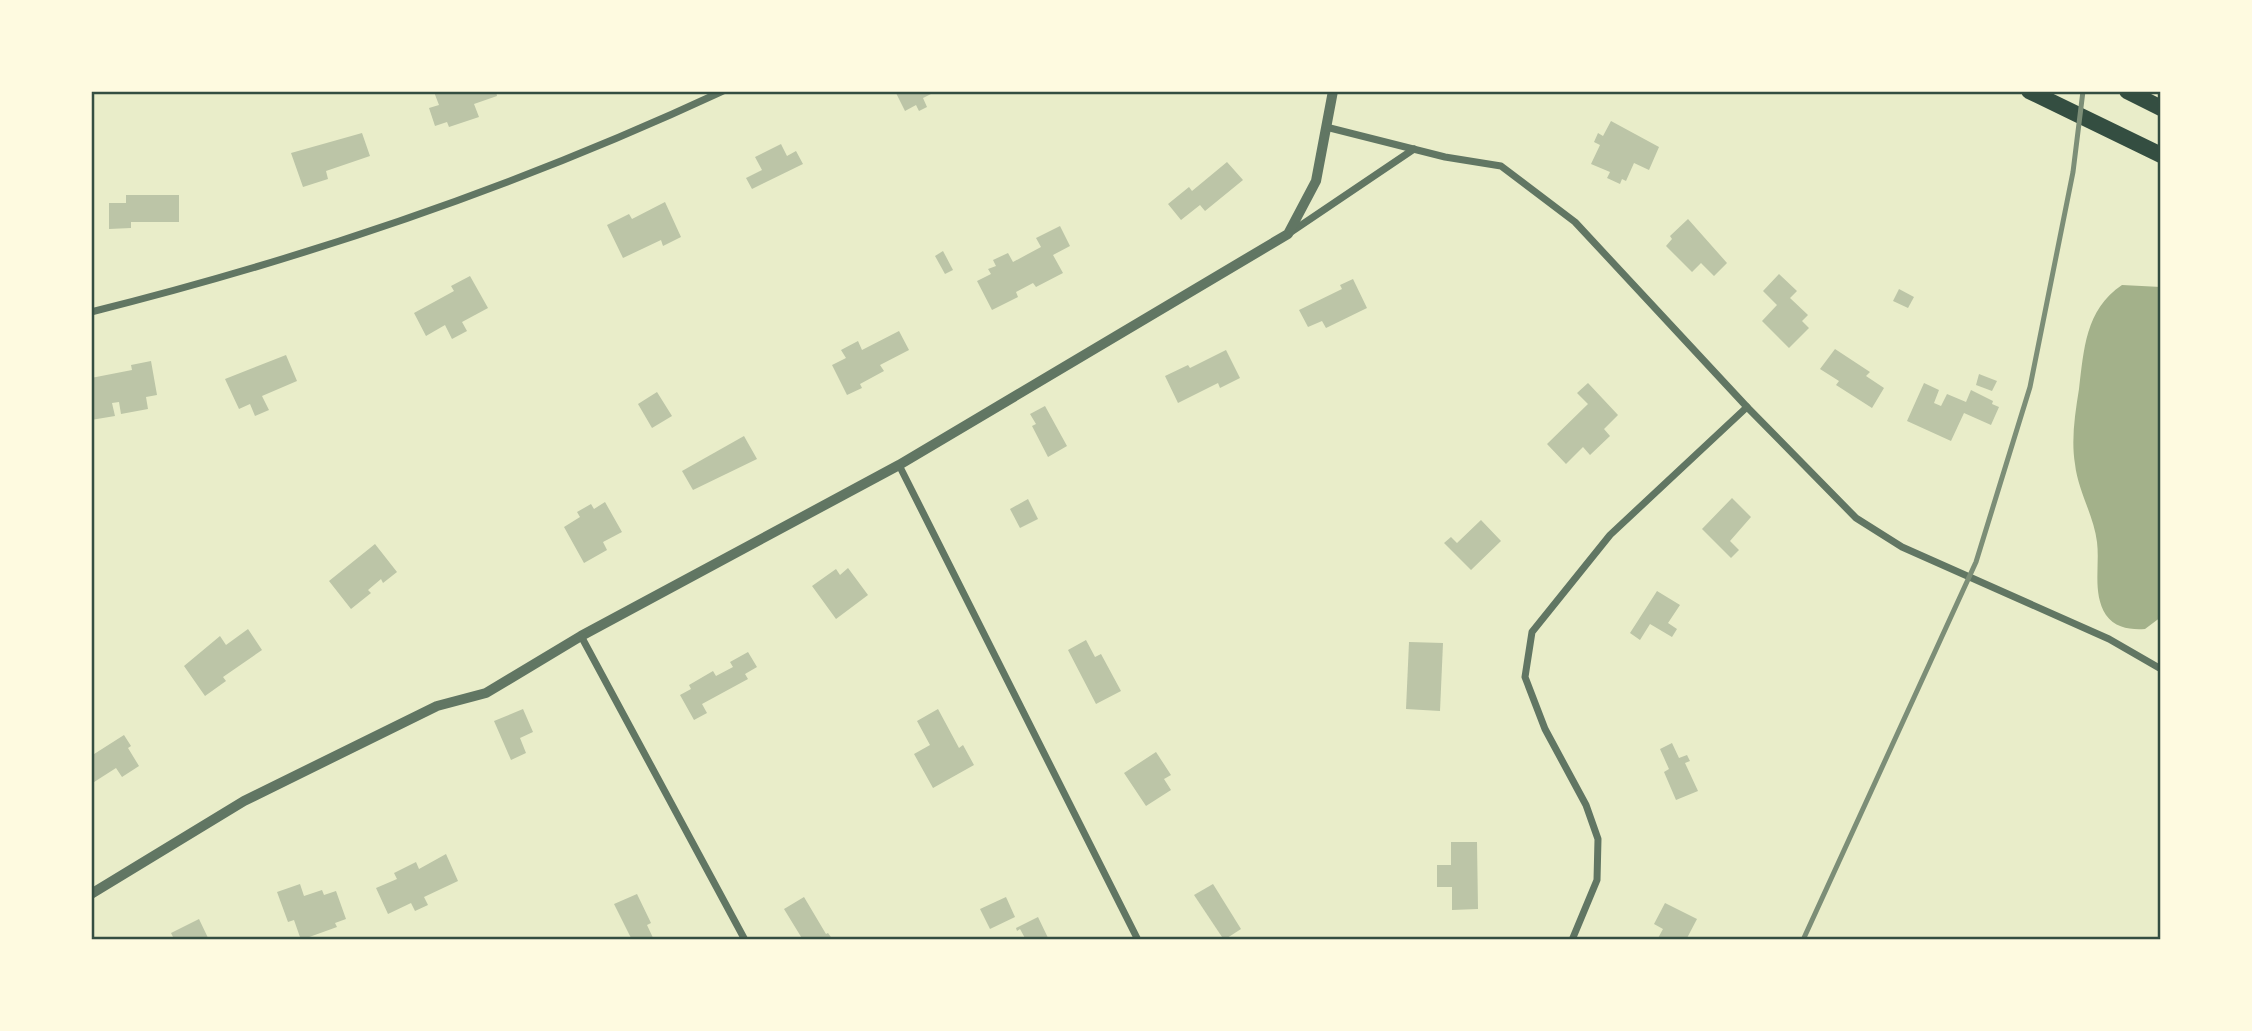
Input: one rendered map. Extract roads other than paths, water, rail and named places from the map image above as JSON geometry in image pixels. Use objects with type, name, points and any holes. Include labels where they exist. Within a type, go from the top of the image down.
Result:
[{"type":"highway","points":[[2127,91],[2161,108]]},
{"type":"highway","points":[[2034,94],[2161,155]]},
{"type":"street","points":[[91,312],[393,225],[655,123],[723,91]]},
{"type":"street","points":[[1288,234],[1316,181],[1333,91]]},
{"type":"street","points":[[1326,127],[1413,149],[1501,166],[1529,184],[1575,222],[1747,407],[1856,518],[1902,547],[2109,639],[2161,669]]},
{"type":"street","points":[[91,894],[244,800],[437,706],[486,693],[581,636],[899,465],[1288,234],[1413,149]]},
{"type":"street","points":[[1572,940],[1597,880],[1598,839],[1586,805],[1545,729],[1525,677],[1532,632],[1610,535],[1747,407]]},
{"type":"street","points":[[899,465],[1138,940]]},
{"type":"street","points":[[581,636],[745,940]]},
{"type":"railway","points":[[1803,940],[1976,562],[2030,387],[2073,172],[2083,91]]}]
